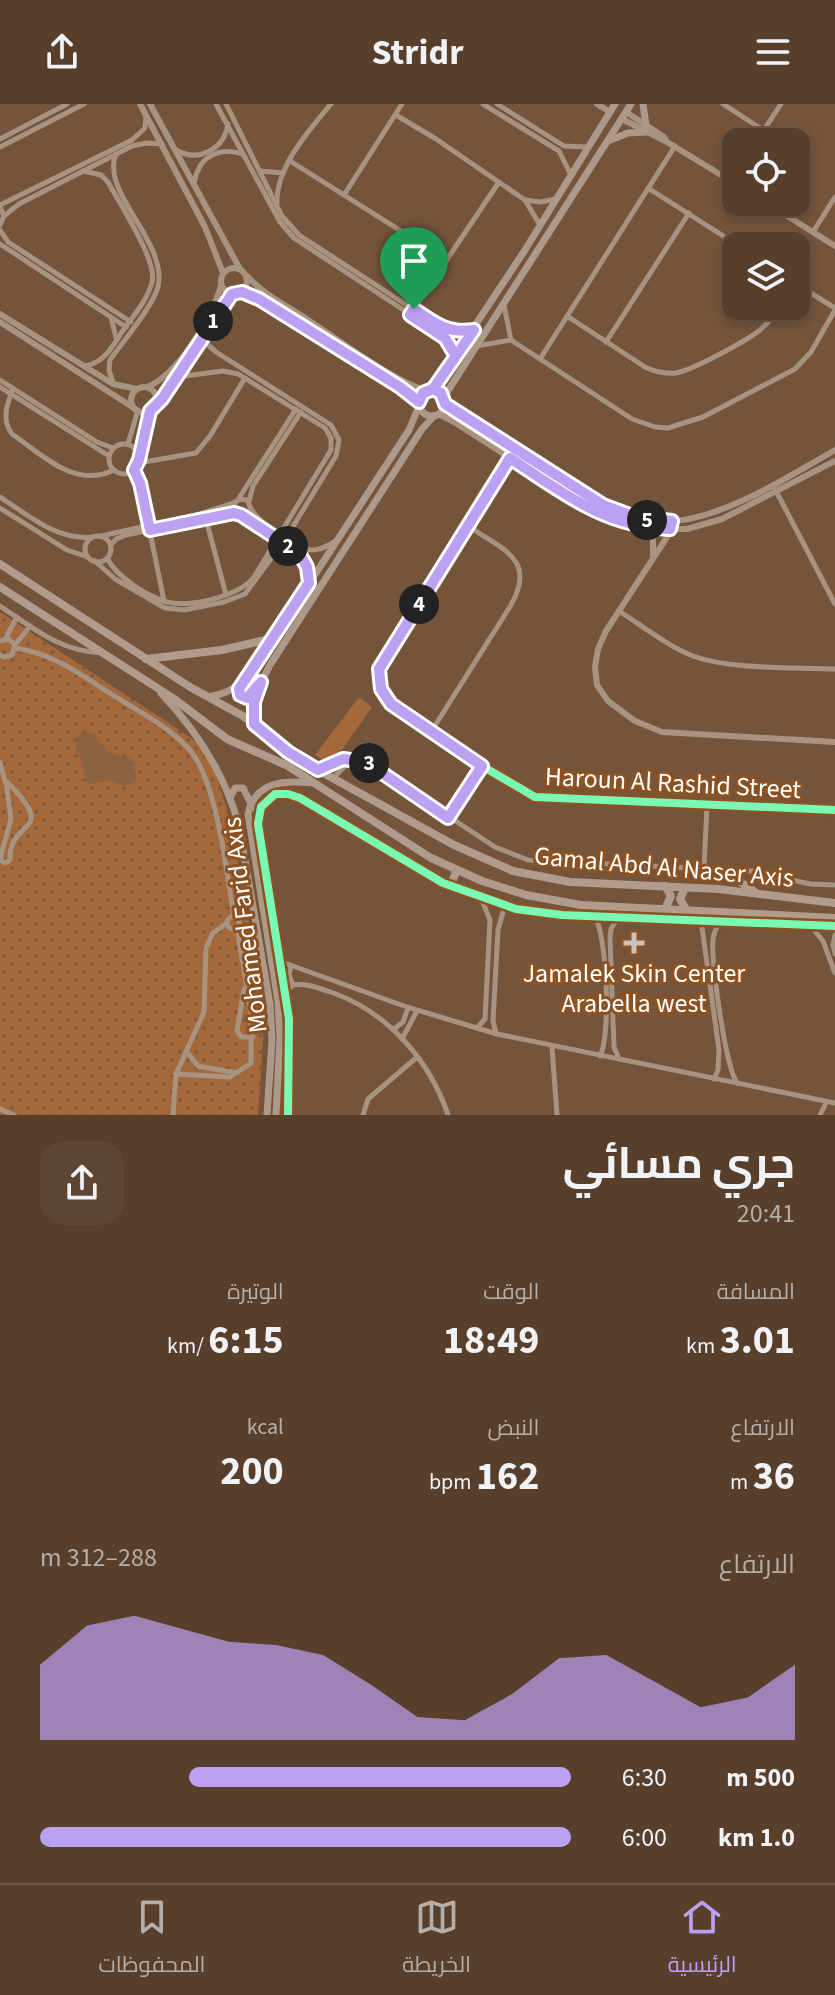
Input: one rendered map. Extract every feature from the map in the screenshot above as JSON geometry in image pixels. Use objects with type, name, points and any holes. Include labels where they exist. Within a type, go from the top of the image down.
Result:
[{"type":"main road","points":[[209,697],[240,685],[274,638],[409,430],[419,404],[474,330],[615,104]]},
{"type":"main road","points":[[254,724],[254,702],[270,665],[415,439],[436,415],[475,347],[631,104]]},
{"type":"main road","points":[[607,142],[622,134],[646,129],[643,104]]},
{"type":"main road","points":[[429,390],[444,400]]},
{"type":"main road","points":[[419,404],[423,412],[436,415]]},
{"type":"main road","name":"Gamal Abd Al Naser Axis","points":[[0,564],[146,659],[254,724],[288,752],[333,779],[454,845],[521,874],[570,882],[665,886],[835,903]]},
{"type":"main road","name":"Gamal Abd Al Naser Axis","points":[[0,587],[154,686],[227,739],[286,765],[431,858],[507,890],[553,901],[835,918]]},
{"type":"main road","points":[[146,659],[222,650],[274,638]]},
{"type":"main road","points":[[240,685],[240,695],[247,698],[261,682]]},
{"type":"main road","name":"Mohamed Farid Axis","points":[[154,686],[202,742],[217,766],[231,798],[243,843],[270,1004],[272,1040],[267,1115]]},
{"type":"main road","name":"Mohamed Farid Axis","points":[[276,1115],[280,1038],[278,1001],[248,824],[251,804],[260,791],[274,783],[315,783]]},
{"type":"main road","points":[[231,798],[234,789],[242,787],[259,813]]},
{"type":"main road","points":[[450,886],[457,870]]},
{"type":"main road","points":[[723,870],[759,894]]},
{"type":"main road","points":[[665,886],[671,899],[665,909]]},
{"type":"main road","points":[[685,888],[680,899],[686,909]]},
{"type":"main road","points":[[277,1104],[288,1104]]},
{"type":"street","points":[[0,139],[67,104]]},
{"type":"street","points":[[0,147],[84,104]]},
{"type":"street","points":[[0,314],[113,384],[137,389],[147,387],[161,380],[176,365],[209,313],[223,273],[205,227],[140,104]]},
{"type":"street","points":[[150,104],[240,269],[264,291],[321,328],[403,380],[429,390]]},
{"type":"street","points":[[216,104],[280,222],[294,238],[412,312],[445,329],[457,332],[474,330]]},
{"type":"street","points":[[226,104],[286,221],[299,235],[445,338],[456,356]]},
{"type":"street","points":[[277,205],[283,173],[328,104]]},
{"type":"street","points":[[344,195],[402,104]]},
{"type":"street","points":[[483,104],[555,145],[588,147]]},
{"type":"street","points":[[497,104],[555,145],[571,175]]},
{"type":"street","points":[[597,104],[610,112]]},
{"type":"street","points":[[723,104],[760,128]]},
{"type":"street","points":[[764,128],[781,104]]},
{"type":"street","points":[[396,115],[525,200],[540,226]]},
{"type":"street","points":[[624,115],[722,173]]},
{"type":"street","points":[[130,326],[8,242],[0,227],[4,216],[19,204],[83,171],[138,136],[145,128],[147,117]]},
{"type":"street","points":[[173,148],[191,156],[212,150],[223,141],[228,123]]},
{"type":"street","points":[[4,216],[0,206],[99,160],[141,143],[162,144]]},
{"type":"street","points":[[540,359],[675,146]]},
{"type":"street","points":[[194,186],[197,167],[206,158],[226,151],[244,154]]},
{"type":"street","points":[[81,366],[100,361],[156,293],[159,272],[152,250],[113,174],[116,154]]},
{"type":"street","points":[[290,161],[447,260]]},
{"type":"street","points":[[259,170],[283,173]]},
{"type":"street","points":[[83,171],[105,178],[151,265],[153,278],[110,360],[113,384]]},
{"type":"street","points":[[412,312],[499,182]]},
{"type":"street","points":[[648,188],[722,235]]},
{"type":"street","points":[[813,232],[835,197]]},
{"type":"street","points":[[525,200],[540,202],[557,199]]},
{"type":"street","points":[[606,342],[689,213]]},
{"type":"street","points":[[787,216],[835,246]]},
{"type":"street","points":[[0,244],[130,326]]},
{"type":"street","points":[[223,273],[231,268],[240,269]]},
{"type":"street","points":[[242,292],[247,285],[247,276]]},
{"type":"street","points":[[221,285],[232,294]]},
{"type":"street","points":[[12,392],[6,425],[12,434],[72,474],[97,477],[114,470],[124,474],[134,470],[150,411],[177,377],[232,294],[242,292],[259,299],[400,387],[419,404]]},
{"type":"street","points":[[475,347],[511,340],[632,419],[655,427],[680,426],[742,398],[795,369],[811,352],[835,309],[810,293]]},
{"type":"street","points":[[504,303],[511,340]]},
{"type":"street","points":[[111,316],[116,341]]},
{"type":"street","points":[[567,316],[655,372],[674,373],[751,336],[770,320]]},
{"type":"street","points":[[0,322],[136,409],[150,411]]},
{"type":"street","points":[[107,558],[120,574],[164,605],[188,603],[239,590],[248,584],[331,450],[331,438],[325,428],[211,348],[204,336]]},
{"type":"street","points":[[0,508],[67,550],[95,561],[115,579],[164,605],[184,610],[224,602],[245,594],[285,541],[336,456],[339,445],[337,434],[331,425],[245,378],[223,371],[177,377]]},
{"type":"street","points":[[138,463],[196,453],[210,436],[245,378]]},
{"type":"street","points":[[0,380],[12,392],[109,456],[114,470]]},
{"type":"street","points":[[0,387],[97,442],[113,448],[127,444]]},
{"type":"street","points":[[147,387],[156,393],[156,404]]},
{"type":"street","points":[[127,444],[136,409],[132,400],[137,389]]},
{"type":"street","points":[[444,400],[595,501],[653,525]]},
{"type":"street","points":[[278,536],[234,509],[236,501],[300,408]]},
{"type":"street","points":[[300,408],[253,486],[249,502],[260,521],[304,559],[309,583]]},
{"type":"street","points":[[436,415],[454,422],[599,515],[653,525],[706,525],[777,493],[835,461]]},
{"type":"street","points":[[127,444],[139,454]]},
{"type":"street","points":[[109,456],[113,448]]},
{"type":"street","points":[[835,450],[721,509],[671,525],[598,648],[596,679],[605,698],[652,730],[671,734],[835,742]]},
{"type":"street","name":"Haroun Al Rashid Street","points":[[510,458],[379,669],[380,684],[386,699],[482,766],[524,792],[541,798],[835,810]]},
{"type":"street","points":[[134,470],[140,483],[164,605]]},
{"type":"street","points":[[773,484],[835,604]]},
{"type":"street","points":[[0,497],[59,534],[78,538],[225,514],[247,514],[251,509]]},
{"type":"street","points":[[107,558],[111,545],[121,537],[204,513],[242,498],[249,502]]},
{"type":"street","points":[[206,519],[226,595]]},
{"type":"street","points":[[653,525],[653,559]]},
{"type":"street","points":[[431,732],[522,583],[522,572],[516,559],[468,526]]},
{"type":"street","points":[[101,536],[111,545]]},
{"type":"street","points":[[88,557],[85,546],[92,537]]},
{"type":"street","points":[[285,541],[310,550],[336,541]]},
{"type":"street","points":[[95,561],[107,558]]},
{"type":"street","points":[[0,606],[62,646],[103,653]]},
{"type":"street","points":[[619,611],[681,650],[709,661],[835,669]]},
{"type":"street","points":[[17,617],[2,638],[15,647],[63,663],[172,735],[189,750],[202,770],[211,798],[234,917],[239,922],[237,928],[253,1037],[251,1063],[227,1078],[176,1074]]},
{"type":"street","points":[[0,656],[8,657],[30,626]]},
{"type":"street","points":[[333,779],[353,759]]},
{"type":"street","points":[[318,770],[333,762],[353,759],[374,766],[495,847],[528,860],[764,872],[802,882],[835,885]]},
{"type":"street","points":[[0,762],[11,819],[0,858],[7,863],[13,843],[30,823],[32,815],[28,805],[5,782]]},
{"type":"street","points":[[448,818],[482,766]]},
{"type":"street","points":[[288,1115],[289,1019],[258,824],[259,813],[275,794],[294,795],[450,886],[505,905],[546,914],[835,926]]},
{"type":"street","points":[[704,868],[707,806]]},
{"type":"street","points":[[476,1029],[485,1019],[489,934],[488,911],[481,898]]},
{"type":"street","points":[[497,1034],[493,1021],[498,934],[505,905]]},
{"type":"street","points":[[173,1115],[176,1074],[205,1007],[206,948],[219,926],[234,917]]},
{"type":"street","points":[[595,917],[603,935],[614,1045],[619,1060]]},
{"type":"street","points":[[600,1056],[606,1044],[610,933],[618,918]]},
{"type":"street","points":[[701,920],[729,1066],[737,1083]]},
{"type":"street","points":[[714,1079],[719,1065],[713,941],[720,921]]},
{"type":"street","points":[[227,923],[230,929],[237,928]]},
{"type":"street","points":[[810,925],[820,934],[835,973]]},
{"type":"street","points":[[489,934],[498,934]]},
{"type":"street","points":[[835,935],[835,954]]},
{"type":"street","points":[[271,957],[408,1008],[476,1029],[835,1103]]},
{"type":"street","points":[[291,966],[289,975],[293,985]]},
{"type":"street","points":[[245,980],[237,1031],[241,1037],[253,1037]]},
{"type":"street","points":[[278,1001],[293,985],[313,986],[370,1010],[402,1039],[438,1091],[448,1115]]},
{"type":"street","points":[[394,1029],[403,1022],[408,1008]]},
{"type":"street","points":[[402,1039],[417,1011]]},
{"type":"street","points":[[485,1019],[493,1021]]},
{"type":"street","points":[[606,1044],[614,1045]]},
{"type":"street","points":[[552,1047],[557,1115]]},
{"type":"street","points":[[187,1052],[198,1066],[237,1073]]},
{"type":"street","points":[[363,1115],[368,1099],[416,1058]]},
{"type":"street","points":[[719,1065],[723,1068],[729,1066]]},
{"type":"street","points":[[820,1115],[827,1102]]},
{"type":"street","points":[[0,1109],[14,1115]]},
{"type":"shaded area","points":[[0,612],[190,737],[202,748],[213,766],[227,809],[241,876],[263,1007],[258,1115],[0,1115]]},
{"type":"shaded area","points":[[359,697],[372,707],[342,750],[323,760],[315,755]]},
{"type":"shaded area","points":[[94,734],[108,752],[131,759],[137,776],[134,782],[124,786],[111,780],[90,784],[86,780],[82,760],[75,750],[79,735]]},
{"type":"cycle path","points":[[510,458],[381,663],[378,674],[380,684],[391,704],[482,766],[535,797],[835,810]]},
{"type":"cycle path","points":[[288,1115],[289,1019],[258,824],[261,807],[275,794],[300,798],[443,883],[516,909],[562,915],[835,926]]},
{"type":"place","name":"Jamalek Skin Center Arabella west","points":[[634,943]]},
{"type":"route","points":[[414,309],[410,315],[445,338],[456,356],[433,389],[423,393],[419,402],[259,299],[242,292],[232,294],[162,399],[150,411],[134,470],[140,483],[150,530],[234,513],[296,551],[306,563],[309,583],[240,685],[240,695],[247,698],[261,682],[254,702],[254,724],[288,752],[318,770],[343,759],[360,759],[448,818],[482,766],[391,704],[381,689],[379,669],[510,458],[599,515],[652,529],[670,529],[672,521],[635,517],[603,505],[445,404],[441,393],[433,389],[454,360],[474,330],[457,332],[445,329],[414,309]]}]
